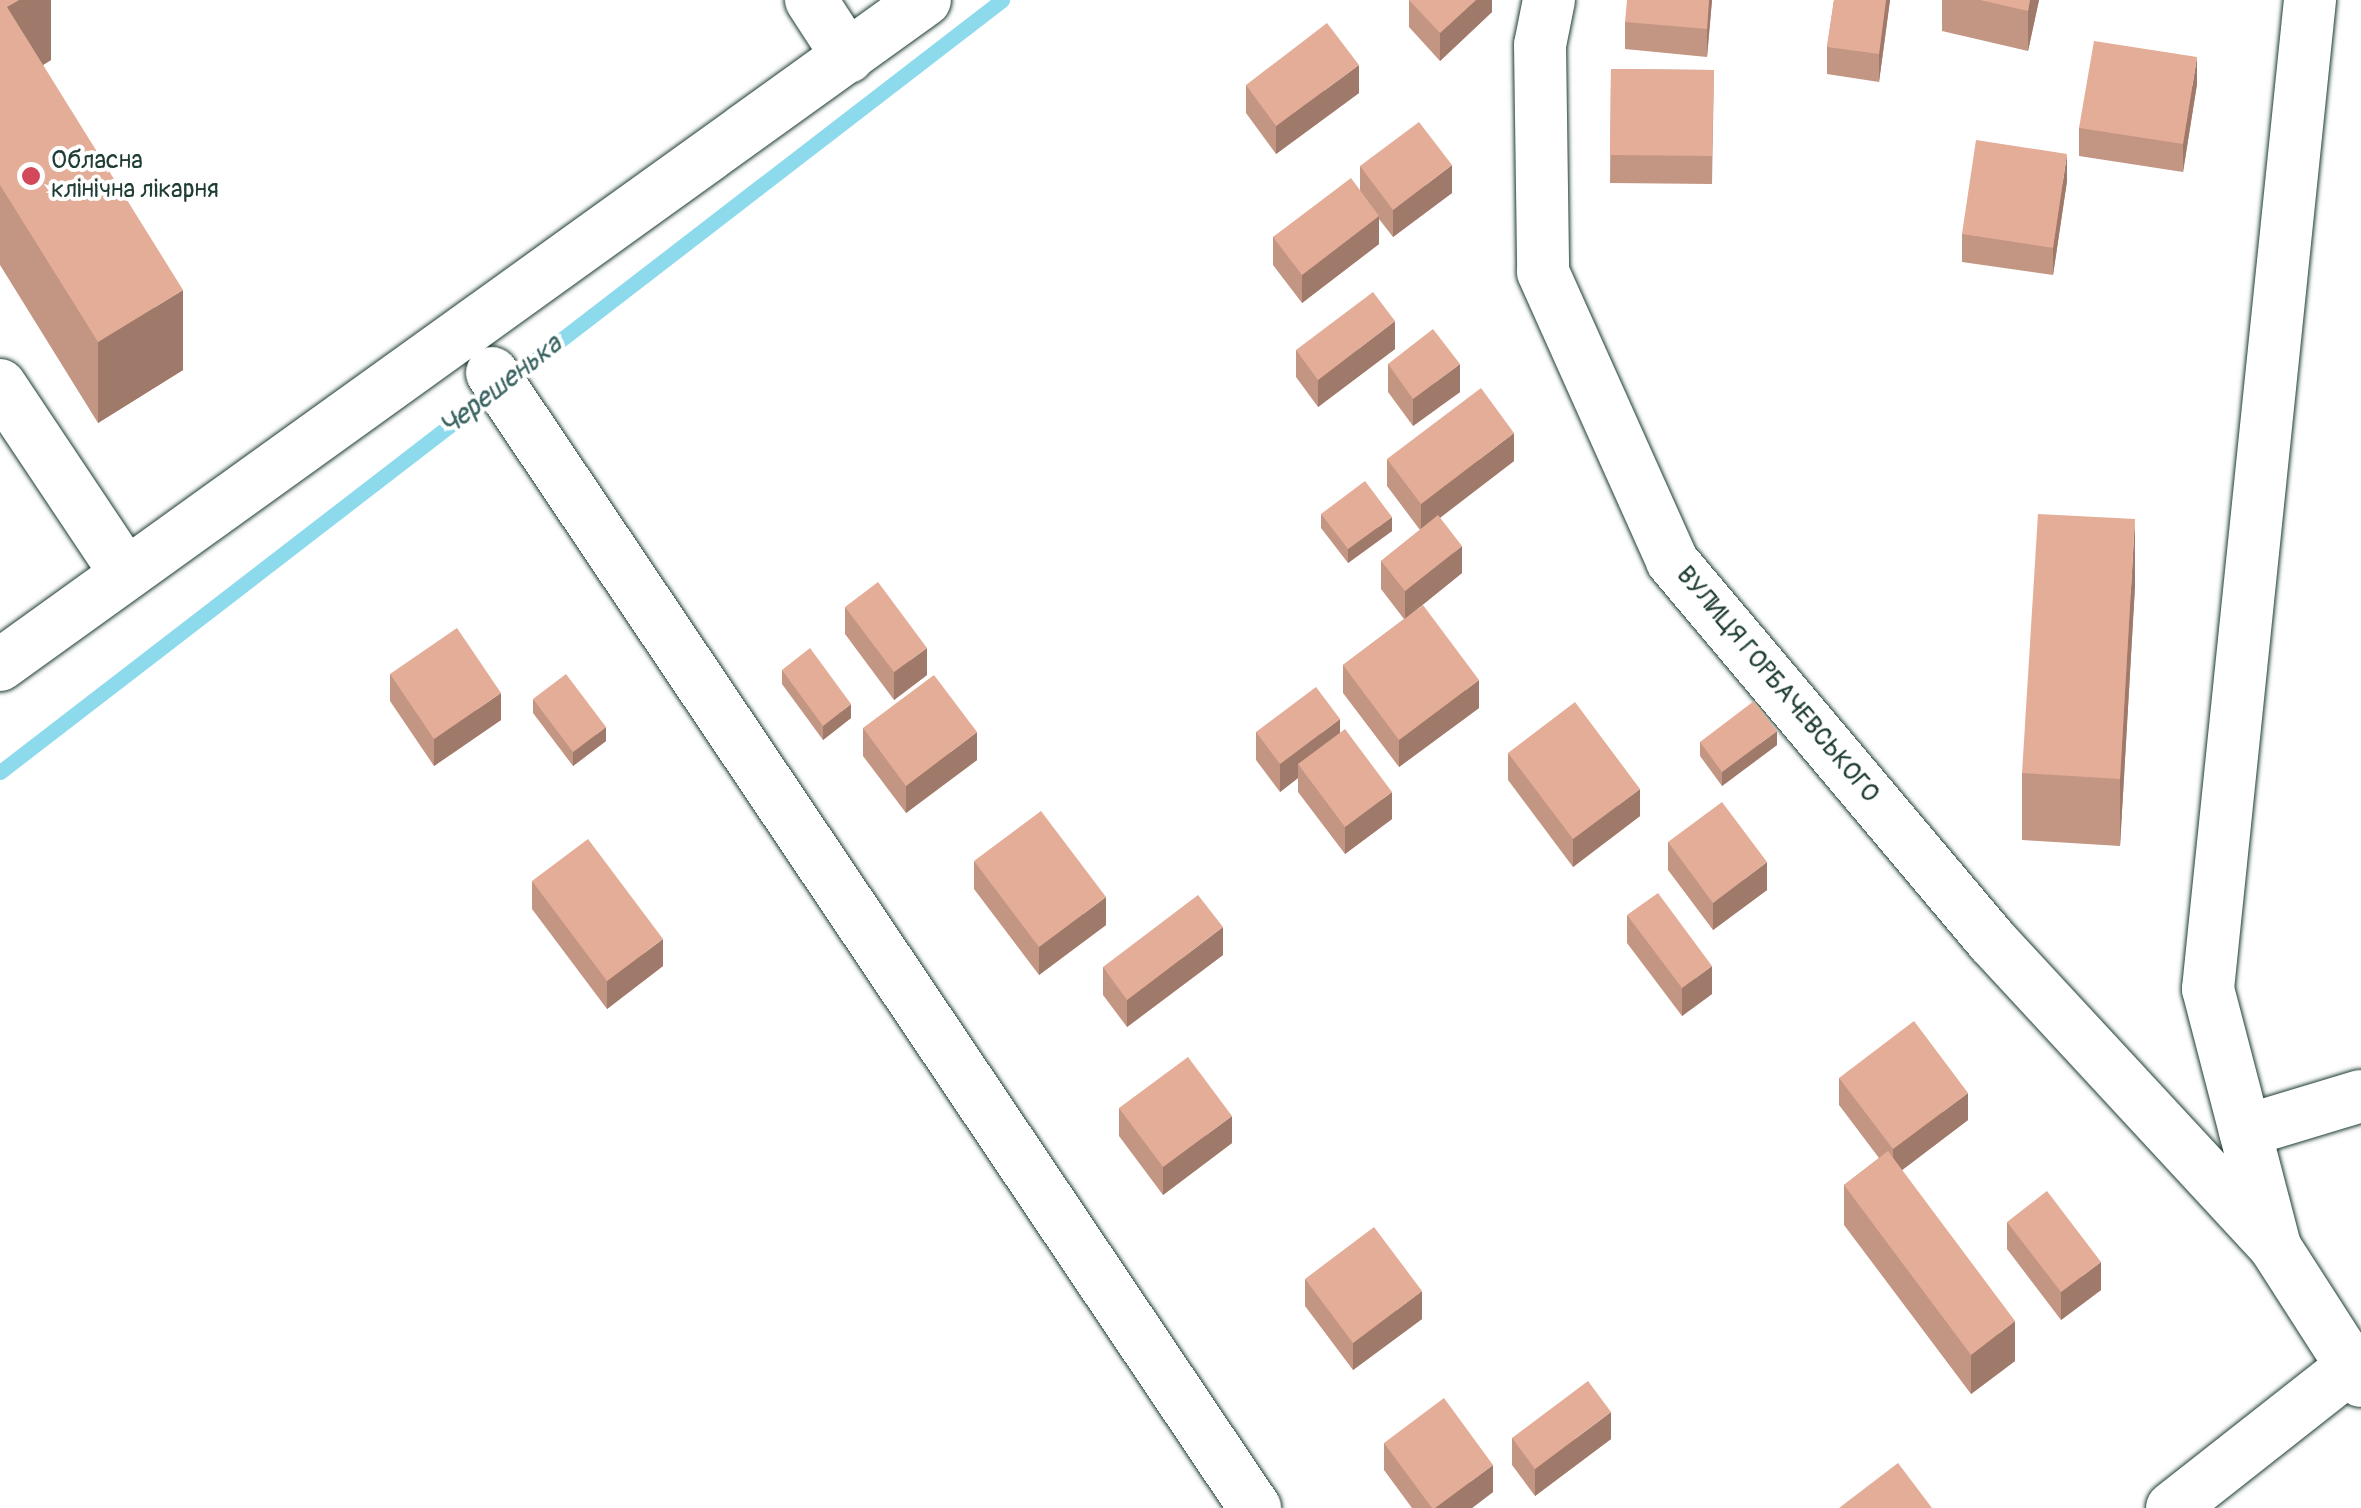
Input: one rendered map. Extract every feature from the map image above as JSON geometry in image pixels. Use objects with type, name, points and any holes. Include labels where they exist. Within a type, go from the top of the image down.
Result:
[{"type":"street","points":[[811,0],[848,57]]},
{"type":"street","points":[[0,665],[925,0]]},
{"type":"street","name":"ВУЛИЦЯ ГОРБАЧЕВСЬКОГО","points":[[1550,0],[1540,45],[1543,272],[1672,560],[1992,941],[2275,1248]]},
{"type":"street","points":[[2172,1508],[2356,1374],[2275,1248],[2208,989],[2310,0]]},
{"type":"street","points":[[492,373],[1255,1508]]},
{"type":"street","points":[[0,385],[126,574]]},
{"type":"street","points":[[2245,1132],[2361,1096]]},
{"type":"building","points":[[0,0],[19,0],[7,7],[183,290],[98,342],[0,185]]},
{"type":"building","points":[[1409,0],[1476,0],[1440,33]]},
{"type":"building","points":[[1627,0],[1709,0],[1707,29],[1625,22]]},
{"type":"building","points":[[1834,0],[1886,0],[1879,54],[1827,47]]},
{"type":"building","points":[[1980,0],[2030,0],[2028,11]]},
{"type":"building","points":[[1327,23],[1359,65],[1276,126],[1246,85]]},
{"type":"building","points":[[2094,41],[2197,57],[2183,144],[2079,128]]},
{"type":"building","points":[[1611,69],[1714,70],[1712,156],[1610,155]]},
{"type":"building","points":[[1419,122],[1452,165],[1393,210],[1360,166]]},
{"type":"building","points":[[1976,140],[2067,154],[2053,248],[1962,234]]},
{"type":"building","points":[[1351,178],[1379,216],[1302,275],[1273,237]]},
{"type":"building","points":[[1373,292],[1395,321],[1318,380],[1296,350]]},
{"type":"building","points":[[1433,329],[1460,364],[1413,399],[1388,364]]},
{"type":"building","points":[[1481,388],[1514,433],[1421,504],[1387,459]]},
{"type":"building","points":[[1365,481],[1392,517],[1348,549],[1321,514]]},
{"type":"building","points":[[2038,514],[2135,519],[2120,779],[2022,773]]},
{"type":"building","points":[[1438,515],[1462,546],[1405,591],[1381,561]]},
{"type":"building","points":[[878,582],[927,648],[894,672],[845,607]]},
{"type":"building","points":[[1423,605],[1479,680],[1399,740],[1343,665]]},
{"type":"building","points":[[457,628],[501,693],[434,739],[390,674]]},
{"type":"building","points":[[810,648],[851,704],[823,726],[782,670]]},
{"type":"building","points":[[566,674],[606,727],[573,752],[533,699]]},
{"type":"building","points":[[934,675],[977,732],[906,786],[863,728]]},
{"type":"building","points":[[1316,687],[1340,719],[1280,764],[1256,732]]},
{"type":"building","points":[[1754,701],[1777,731],[1722,772],[1700,742]]},
{"type":"building","points":[[1575,702],[1640,789],[1573,839],[1508,753]]},
{"type":"building","points":[[1345,729],[1392,792],[1345,827],[1298,764]]},
{"type":"building","points":[[1722,802],[1767,862],[1713,903],[1668,842]]},
{"type":"building","points":[[1041,811],[1106,897],[1039,947],[974,861]]},
{"type":"building","points":[[588,839],[663,939],[607,981],[532,881]]},
{"type":"building","points":[[1658,893],[1712,966],[1682,988],[1627,915]]},
{"type":"building","points":[[1198,895],[1223,927],[1127,1000],[1103,967]]},
{"type":"building","points":[[1914,1021],[1968,1093],[1893,1149],[1839,1078]]},
{"type":"building","points":[[1188,1057],[1232,1116],[1163,1167],[1119,1108]]},
{"type":"building","points":[[1888,1151],[2015,1321],[1971,1355],[1844,1185]]},
{"type":"building","points":[[2047,1191],[2101,1262],[2061,1292],[2007,1222]]},
{"type":"building","points":[[1374,1227],[1422,1291],[1353,1343],[1305,1279]]},
{"type":"building","points":[[1588,1381],[1611,1412],[1535,1469],[1512,1438]]},
{"type":"building","points":[[1444,1398],[1493,1465],[1432,1508],[1384,1443]]},
{"type":"building","points":[[1898,1463],[1932,1508],[1839,1508]]},
{"type":"waterway","name":"Черешенька","points":[[0,772],[1002,0]]},
{"type":"place","name":"Обласна клінічна лікарня","points":[[31,176]]}]
